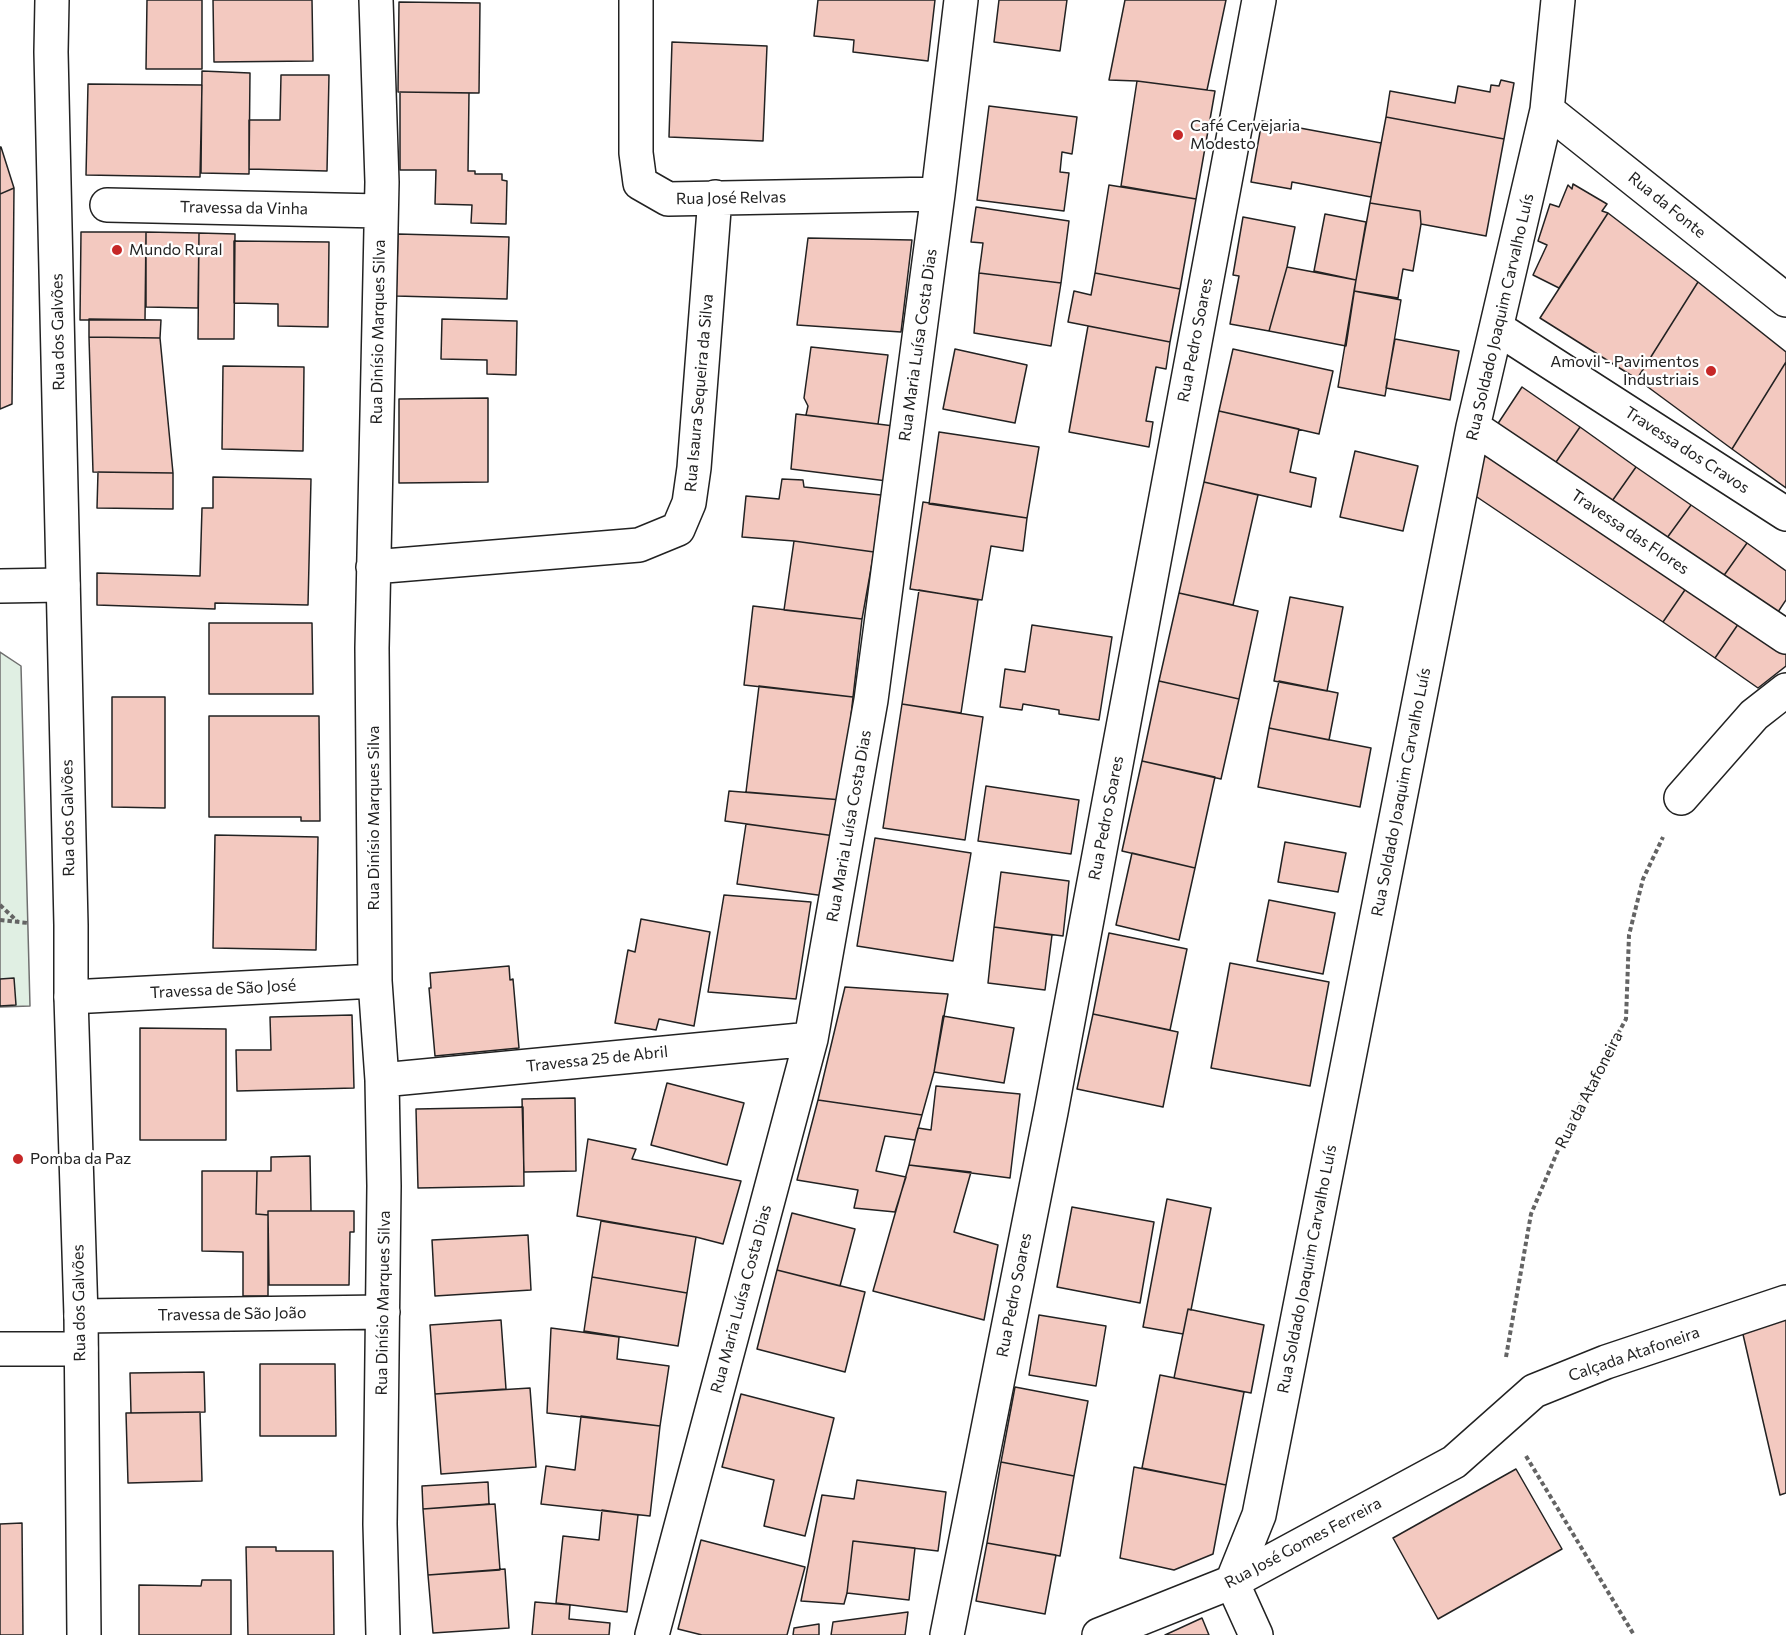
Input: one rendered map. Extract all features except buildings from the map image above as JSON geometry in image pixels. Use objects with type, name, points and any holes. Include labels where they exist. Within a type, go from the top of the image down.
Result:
[{"type":"street","name":"Rua dos Galvões","points":[[52,0],[51,52],[71,997],[81,1316],[84,1635]]},
{"type":"street","name":"Rua Dinísio Marques Silva","points":[[375,0],[381,182],[372,648],[375,981],[382,1080],[384,1186],[380,1524],[383,1635]]},
{"type":"street","name":"Rua José Relvas","points":[[636,0],[636,153],[640,183],[668,199],[938,194]]},
{"type":"street","name":"Rua Maria Luísa Costa Dias","points":[[652,1635],[811,1039],[871,700],[938,194],[961,0]]},
{"type":"street","name":"Rua Pedro Soares","points":[[947,1635],[1055,1089],[1259,0]]},
{"type":"street","name":"Rua Soldado Joaquim Carvalho Luís","points":[[1232,1582],[1259,1515],[1473,427],[1547,110],[1558,0]]},
{"type":"street","name":"Rua da Fonte","points":[[1547,110],[1786,300]]},
{"type":"street","name":"Rua Isaura Sequeira da Silva","points":[[373,567],[639,545],[678,529],[689,503],[694,468],[715,197]]},
{"type":"street","name":"Travessa da Vinha","points":[[107,205],[380,211]]},
{"type":"street","name":"Travessa dos Cravos","points":[[1497,328],[1786,514]]},
{"type":"street","name":"Travessa das Flores","points":[[1473,427],[1786,637]]},
{"type":"street","points":[[0,586],[63,585]]},
{"type":"street","points":[[1681,798],[1754,716],[1786,690]]},
{"type":"street","name":"Travessa de São José","points":[[71,997],[375,981]]},
{"type":"street","name":"Travessa 25 de Abril","points":[[382,1080],[811,1039]]},
{"type":"street","name":"Calçada Atafoneira","points":[[1498,1423],[1534,1391],[1606,1362],[1786,1302]]},
{"type":"street","name":"Travessa de São João","points":[[81,1316],[383,1312]]},
{"type":"street","points":[[0,1349],[81,1349]]},
{"type":"street","name":"Rua José Gomes Ferreira","points":[[1099,1635],[1232,1582],[1454,1462],[1498,1423]]},
{"type":"street","points":[[1232,1582],[1256,1635]]},
{"type":"path","name":"Rua da Atafoneira","points":[[1505,1360],[1531,1214],[1570,1122],[1626,1018],[1629,935],[1643,879],[1681,798]]},
{"type":"path","points":[[0,906],[19,922]]},
{"type":"path","points":[[1498,1423],[1634,1635]]},
{"type":"green space","points":[[0,652],[21,666],[30,1006],[0,1007]]},
{"type":"place","name":"Café Cervejaria Modesto","points":[[1178,135]]},
{"type":"place","name":"Mundo Rural","points":[[117,250]]},
{"type":"place","name":"Amovil - Pavimentos Industriais","points":[[1711,371]]},
{"type":"place","name":"Pomba da Paz","points":[[18,1159]]}]
